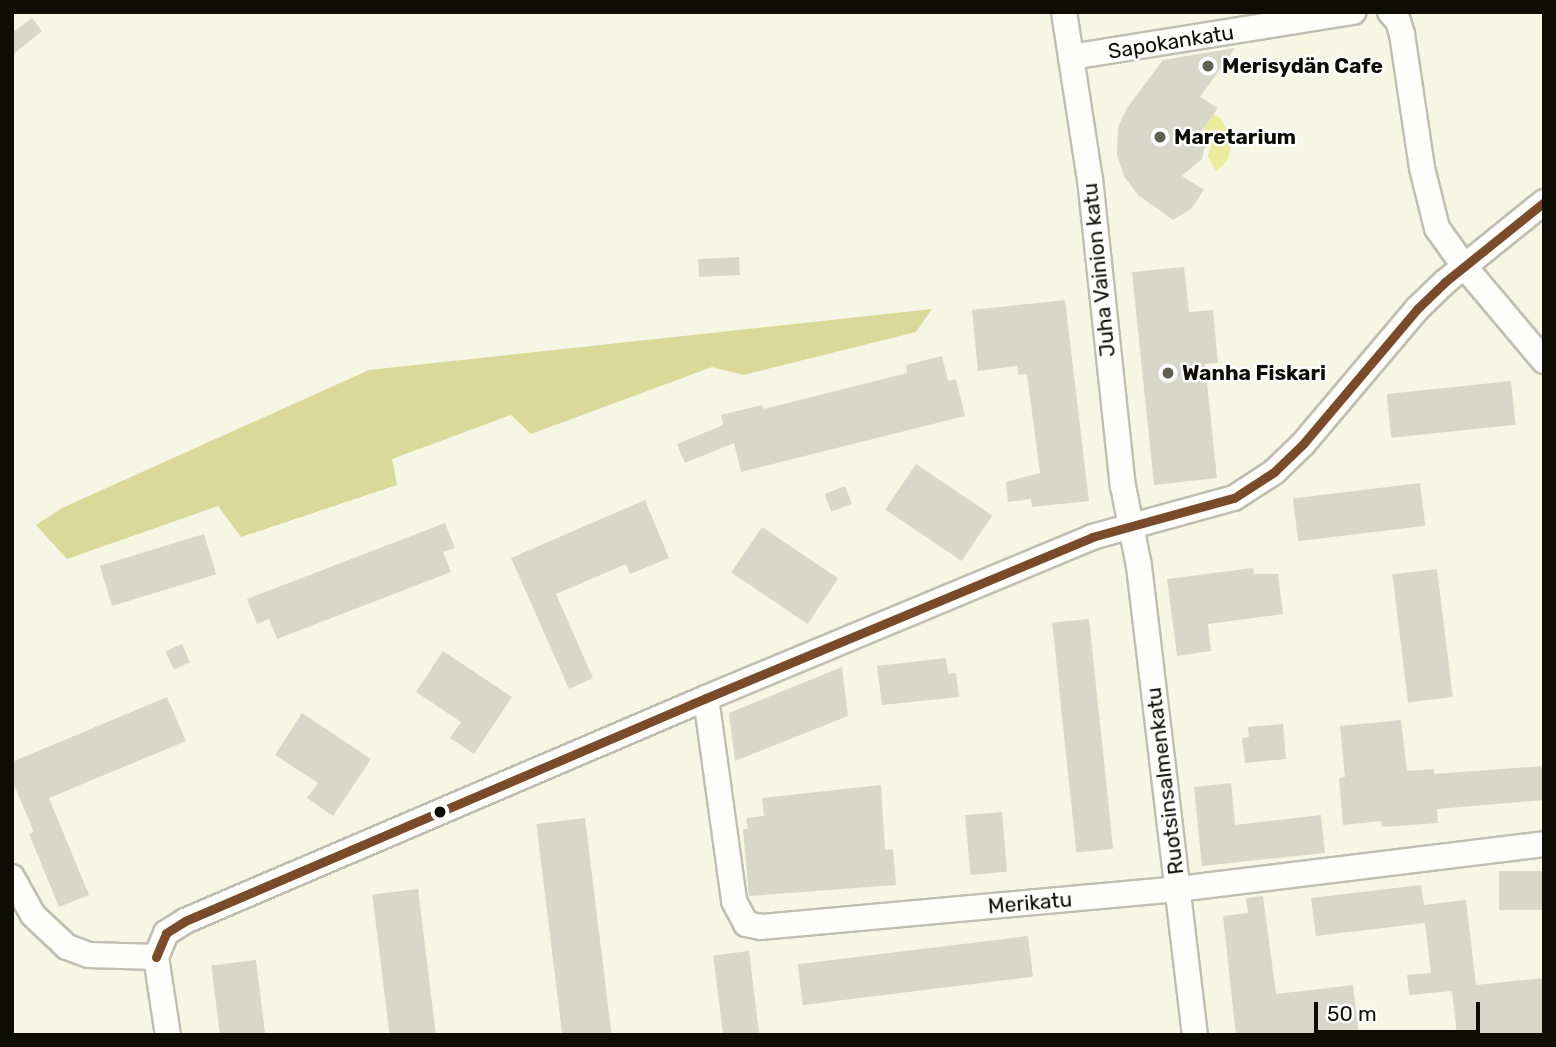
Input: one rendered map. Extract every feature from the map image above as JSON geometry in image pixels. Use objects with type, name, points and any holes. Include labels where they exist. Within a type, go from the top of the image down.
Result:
[{"type":"street","name":"Juha Vainion katu","points":[[1064,12],[1090,179],[1123,486],[1132,527]]},
{"type":"street","name":"Sapokankatu","points":[[1070,57],[1353,12]]},
{"type":"street","points":[[1390,12],[1398,21],[1402,34],[1422,168],[1437,228],[1464,266],[1544,361]]},
{"type":"street","points":[[168,1035],[156,957],[166,933],[185,921],[706,698],[1092,537],[1234,499],[1274,472],[1303,444],[1417,309],[1464,266],[1544,202]]},
{"type":"street","name":"Ruotsinsalmenkatu","points":[[1132,527],[1195,1035]]},
{"type":"street","name":"Merikatu","points":[[706,698],[734,901],[746,924],[761,927],[1178,889],[1544,844]]},
{"type":"street","points":[[12,877],[21,898],[33,915],[67,947],[89,955],[156,957]]},
{"type":"shaded area","points":[[1213,114],[1220,118],[1228,131],[1231,145],[1228,160],[1216,171],[1208,156],[1212,140],[1204,128]]},
{"type":"shaded area","points":[[932,309],[916,332],[743,375],[712,367],[531,434],[511,415],[392,459],[397,485],[241,537],[218,506],[67,559],[36,525],[62,508],[369,370]]},
{"type":"building","points":[[32,18],[42,31],[12,55],[12,33]]},
{"type":"building","name":"Maretarium","points":[[1235,48],[1200,97],[1218,108],[1200,133],[1206,140],[1202,159],[1182,176],[1204,190],[1191,209],[1173,220],[1138,195],[1124,176],[1117,155],[1118,127],[1127,108],[1163,60]]},
{"type":"building","points":[[739,257],[740,275],[699,277],[698,259]]},
{"type":"building","name":"Wanha Fiskari","points":[[1184,267],[1189,312],[1213,310],[1218,363],[1205,364],[1217,478],[1154,485],[1132,272]]},
{"type":"building","points":[[1065,300],[1089,501],[1032,507],[1031,499],[1008,502],[1006,482],[1040,473],[1027,374],[1018,375],[1017,366],[978,371],[972,310]]},
{"type":"building","points":[[942,356],[948,381],[956,379],[965,416],[741,472],[734,443],[685,463],[677,444],[723,425],[721,415],[762,405],[764,409],[907,373],[906,365]]},
{"type":"building","points":[[1511,381],[1516,425],[1391,438],[1387,394]]},
{"type":"building","points":[[916,464],[992,515],[962,561],[885,510]]},
{"type":"building","points":[[1420,483],[1425,526],[1298,541],[1293,499]]},
{"type":"building","points":[[845,486],[852,504],[831,512],[824,494]]},
{"type":"building","points":[[645,500],[669,558],[630,574],[626,564],[556,594],[593,678],[569,689],[511,558]]},
{"type":"building","points":[[445,523],[455,548],[443,552],[451,572],[277,639],[269,619],[257,624],[247,599]]},
{"type":"building","points":[[762,527],[838,578],[808,624],[731,573]]},
{"type":"building","points":[[204,534],[216,574],[112,606],[100,566]]},
{"type":"building","points":[[1253,568],[1254,574],[1278,574],[1283,614],[1208,624],[1211,651],[1177,656],[1167,579]]},
{"type":"building","points":[[1437,569],[1453,697],[1408,703],[1392,574]]},
{"type":"building","points":[[1089,619],[1113,849],[1076,853],[1052,623]]},
{"type":"building","points":[[182,644],[190,662],[174,670],[166,651]]},
{"type":"building","points":[[443,651],[512,697],[474,754],[450,738],[461,722],[416,692]]},
{"type":"building","points":[[946,658],[948,674],[956,673],[959,697],[882,705],[877,666]]},
{"type":"building","points":[[842,667],[848,716],[735,761],[729,713]]},
{"type":"building","points":[[167,697],[186,741],[49,798],[89,895],[59,907],[29,834],[34,832],[12,780],[12,762]]},
{"type":"building","points":[[302,713],[371,759],[333,816],[307,798],[318,783],[275,755]]},
{"type":"building","points":[[1401,720],[1407,771],[1434,769],[1434,774],[1544,766],[1544,800],[1437,809],[1438,823],[1382,827],[1381,821],[1343,825],[1339,778],[1345,777],[1340,726]]},
{"type":"building","points":[[1283,724],[1286,759],[1245,763],[1242,738],[1249,737],[1248,727]]},
{"type":"building","points":[[1231,783],[1235,825],[1321,815],[1325,853],[1202,866],[1194,787]]},
{"type":"building","points":[[881,785],[885,850],[893,849],[896,885],[749,896],[743,829],[748,829],[746,818],[764,816],[762,798]]},
{"type":"building","points":[[1002,812],[1007,872],[970,875],[965,815]]},
{"type":"building","points":[[585,818],[612,1035],[562,1035],[536,824]]},
{"type":"building","points":[[1499,871],[1544,871],[1544,910],[1499,910]]},
{"type":"building","points":[[1421,885],[1424,905],[1466,900],[1476,985],[1544,978],[1544,1035],[1457,1035],[1452,991],[1409,995],[1407,975],[1431,973],[1425,923],[1316,936],[1311,898]]},
{"type":"building","points":[[418,889],[436,1035],[390,1035],[372,895]]},
{"type":"building","points":[[1263,896],[1276,994],[1353,985],[1359,1035],[1236,1035],[1223,916],[1248,913],[1246,898]]},
{"type":"building","points":[[1028,936],[1033,977],[803,1005],[798,964]]},
{"type":"building","points":[[749,951],[759,1035],[723,1035],[713,955]]},
{"type":"building","points":[[256,960],[265,1035],[220,1035],[211,965]]},
{"type":"transit line","points":[[156,957],[166,933],[185,921],[706,698],[1092,537],[1234,498],[1274,472],[1303,444],[1417,309],[1445,282],[1544,202]]},
{"type":"place","name":"Merisydän Cafe","points":[[1208,66]]},
{"type":"place","name":"Maretarium","points":[[1160,137]]},
{"type":"place","name":"Wanha Fiskari","points":[[1168,373]]}]
